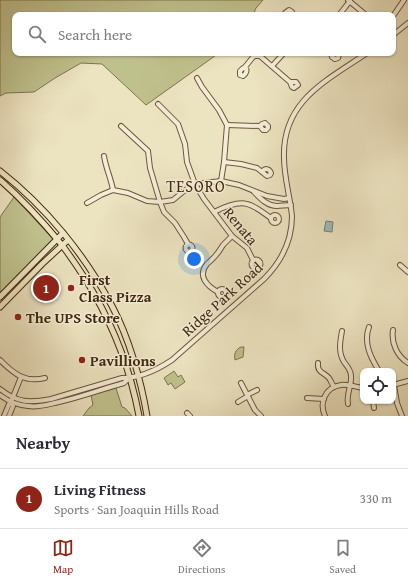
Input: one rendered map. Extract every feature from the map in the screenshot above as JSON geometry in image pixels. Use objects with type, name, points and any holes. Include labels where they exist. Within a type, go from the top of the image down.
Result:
[{"type":"main road","points":[[0,171],[30,197],[63,233],[90,270],[113,307],[130,348],[147,416]]},
{"type":"main road","points":[[0,180],[37,216],[57,239],[93,291],[120,349],[130,378],[139,416]]},
{"type":"main road","points":[[0,297],[63,233]]},
{"type":"main road","points":[[0,307],[68,240]]},
{"type":"street","points":[[396,12],[404,0]]},
{"type":"street","points":[[341,12],[349,1],[362,12]]},
{"type":"street","points":[[396,33],[408,23]]},
{"type":"street","points":[[245,67],[256,56]]},
{"type":"street","points":[[260,56],[290,82]]},
{"type":"street","points":[[272,66],[281,56]]},
{"type":"street","points":[[332,56],[335,59],[339,56]]},
{"type":"street","name":"Ridge Park Road","points":[[0,389],[18,404],[45,406],[124,382],[130,378],[160,367],[172,360],[268,275],[281,258],[290,238],[292,225],[291,205],[284,160],[284,142],[293,116],[300,105],[312,92],[359,56]]},
{"type":"street","points":[[197,78],[223,116],[227,125],[221,181]]},
{"type":"street","name":"Renata","points":[[158,104],[178,124],[185,144],[187,162],[195,184],[204,199],[232,236],[246,248],[253,260]]},
{"type":"street","points":[[227,125],[260,126]]},
{"type":"street","points":[[121,126],[148,151],[150,168],[164,212],[175,223],[188,244]]},
{"type":"street","points":[[104,156],[113,190]]},
{"type":"street","points":[[224,162],[257,168],[262,172]]},
{"type":"street","points":[[87,203],[101,194],[113,190],[128,193],[147,201],[160,202],[174,200],[195,184],[221,181],[239,184],[267,196],[284,199],[289,198]]},
{"type":"street","points":[[252,190],[262,200],[271,205],[291,205]]},
{"type":"street","points":[[271,205],[272,197]]},
{"type":"street","points":[[214,212],[224,207],[245,203],[253,206],[271,218]]},
{"type":"street","points":[[218,292],[209,286],[204,280],[203,271],[206,265],[232,236]]},
{"type":"street","points":[[400,265],[408,272]]},
{"type":"street","points":[[369,327],[366,336],[367,344],[378,368]]},
{"type":"street","points":[[393,330],[392,337],[396,350],[408,363]]},
{"type":"street","points":[[342,331],[340,350],[350,372],[351,380],[347,396],[348,404]]},
{"type":"street","points":[[0,360],[21,377],[32,380],[46,378]]},
{"type":"street","points":[[318,363],[318,368],[328,377],[334,387]]},
{"type":"street","points":[[4,416],[21,377]]},
{"type":"street","points":[[396,384],[408,381]]},
{"type":"street","points":[[241,383],[259,416]]},
{"type":"street","points":[[325,416],[323,407],[324,399],[327,393],[334,387],[343,385],[360,388]]},
{"type":"street","points":[[238,402],[257,390]]},
{"type":"street","name":"Ridge Park Road","points":[[0,395],[12,399]]},
{"type":"street","points":[[307,398],[324,399]]},
{"type":"street","points":[[396,398],[402,416]]},
{"type":"street","points":[[9,416],[13,406],[12,399]]},
{"type":"street","points":[[373,404],[374,408]]},
{"type":"green space","points":[[0,0],[263,0],[254,12],[12,12],[12,56],[215,56],[146,105],[102,64],[81,63],[34,92],[6,93],[0,96]]},
{"type":"green space","points":[[14,197],[53,239],[0,293],[0,217]]},
{"type":"green space","points":[[241,347],[244,347],[243,357],[235,360],[235,352]]},
{"type":"green space","points":[[174,371],[178,377],[181,375],[185,382],[175,389],[171,383],[168,385],[164,378]]},
{"type":"green space","points":[[116,388],[122,407],[125,408],[132,416],[83,416],[93,405],[91,395]]},
{"type":"water","points":[[326,221],[333,222],[332,232],[324,231]]},
{"type":"place","name":"Living Fitness","points":[[46,288]]},
{"type":"place","name":"First Class Pizza","points":[[71,288]]},
{"type":"place","name":"The UPS Store","points":[[18,317]]},
{"type":"place","name":"Pavillions","points":[[82,360]]},
{"type":"district","name":"TESORO","points":[[196,186]]}]
